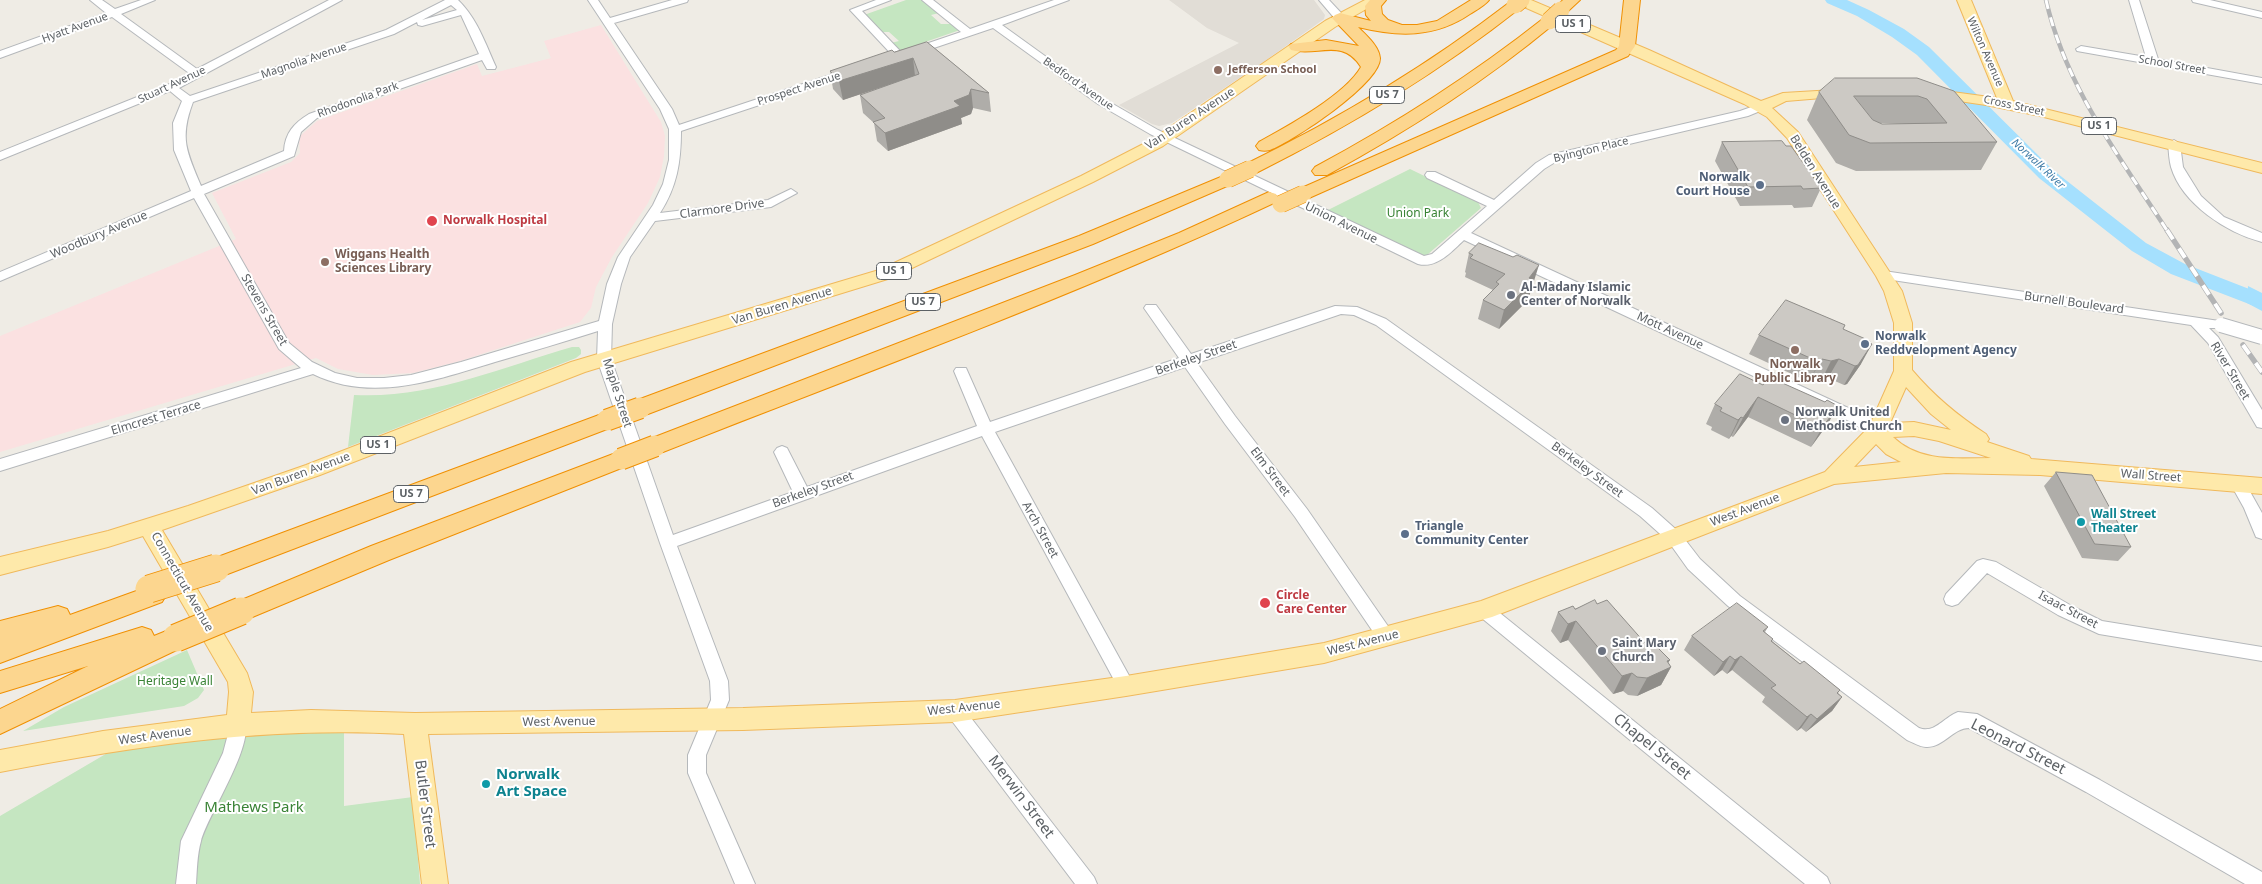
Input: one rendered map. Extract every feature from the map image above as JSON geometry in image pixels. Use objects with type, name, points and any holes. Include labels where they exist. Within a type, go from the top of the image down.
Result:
[{"type":"highway","points":[[1376,0],[1373,9],[1377,18],[1388,26],[1406,30]]},
{"type":"highway","points":[[1340,18],[1380,28],[1406,30],[1438,25],[1454,18],[1481,0]]},
{"type":"highway","points":[[0,722],[173,633],[1045,295],[1138,266],[1259,183],[1619,55],[1624,52],[1627,46],[1632,0]]},
{"type":"highway","name":"US 7","points":[[1259,183],[1326,130],[1396,89],[1457,49],[1518,2]]},
{"type":"highway","name":"US 7","points":[[5,645],[216,568],[1012,268],[1137,219],[1259,183],[1360,150],[1431,108],[1491,66],[1560,10]]},
{"type":"highway","points":[[1259,183],[1316,115],[1351,88],[1370,68],[1372,59],[1368,49],[1340,18]]},
{"type":"highway","points":[[1297,47],[1322,45],[1346,48],[1362,56],[1370,68]]},
{"type":"highway","points":[[0,682],[173,633]]},
{"type":"highway","points":[[0,726],[58,693]]},
{"type":"main road","name":"Van Buren Avenue","points":[[149,526],[290,479],[514,391],[604,358],[885,274],[1087,179],[1165,138],[1340,18],[1376,0]]},
{"type":"main road","name":"Wilton Avenue","points":[[1964,0],[2007,104]]},
{"type":"main road","name":"Belden Avenue","points":[[1518,2],[1627,46],[1761,107],[1777,118],[1793,136],[1884,275],[1893,291],[1903,323],[1903,372],[1877,431]]},
{"type":"main road","points":[[1761,107],[1783,97],[1861,91]]},
{"type":"main road","name":"Cross Street","points":[[1922,93],[2007,104],[2174,144],[2262,168]]},
{"type":"main road","name":"Wall Street","points":[[1903,372],[1924,398],[1956,425],[2001,453]]},
{"type":"main road","name":"Wall Street","points":[[1877,431],[1914,429],[1940,434],[2040,467]]},
{"type":"main road","name":"Wall Street","points":[[1877,431],[1885,443],[1893,450],[1919,460],[1946,465]]},
{"type":"main road","name":"West Avenue","points":[[0,761],[121,740],[238,725],[379,721],[415,724],[711,720],[955,711],[1126,686],[1324,653],[1484,610],[1832,477],[1877,431]]},
{"type":"main road","name":"Wall Street","points":[[1832,477],[1946,465],[2040,467],[2262,486]]},
{"type":"main road","name":"Connecticut Avenue","points":[[0,566],[79,547],[149,526],[239,680],[241,692],[238,725]]},
{"type":"main road","name":"Butler Street","points":[[415,724],[435,884]]},
{"type":"street","points":[[95,0],[199,73],[218,90],[188,100],[172,87]]},
{"type":"street","name":"Hyatt Avenue","points":[[0,55],[150,0]]},
{"type":"street","name":"Stuart Avenue","points":[[0,156],[172,87],[257,40],[337,0]]},
{"type":"street","points":[[452,0],[464,12],[491,66]]},
{"type":"street","name":"Magnolia Avenue","points":[[390,32],[452,0]]},
{"type":"street","name":"Maple Street","points":[[593,0],[666,108],[675,129],[676,148],[672,173],[664,195],[624,257],[608,302],[604,358],[668,543],[719,681],[720,700],[697,755],[697,773],[745,884]]},
{"type":"street","points":[[609,21],[683,0]]},
{"type":"street","points":[[886,0],[855,10],[894,57],[1064,0]]},
{"type":"street","points":[[927,0],[969,33]]},
{"type":"street","points":[[1324,0],[1340,18]]},
{"type":"street","points":[[2134,0],[2153,62]]},
{"type":"street","points":[[2197,0],[2262,15]]},
{"type":"street","name":"Magnolia Avenue","points":[[218,90],[390,32],[464,12]]},
{"type":"street","name":"Bedford Avenue","points":[[995,24],[1102,102],[1165,138],[1259,183]]},
{"type":"street","name":"School Street","points":[[2081,49],[2262,81]]},
{"type":"street","name":"Rhodonolia Park","points":[[198,192],[290,153],[290,138],[300,123],[312,116],[486,55]]},
{"type":"street","name":"Prospect Avenue","points":[[675,129],[856,70]]},
{"type":"street","name":"Stevens Street","points":[[188,100],[179,123],[180,149],[198,192],[284,346],[298,361],[311,370],[346,381],[370,383],[400,382],[438,375],[605,324]]},
{"type":"street","name":"Byington Place","points":[[1422,261],[1434,259],[1494,205],[1540,166],[1553,158],[1744,114],[1761,107]]},
{"type":"street","points":[[2174,144],[2177,167],[2182,178],[2198,199],[2220,220],[2262,238]]},
{"type":"street","points":[[1431,175],[1494,205]]},
{"type":"street","name":"Union Avenue","points":[[1259,183],[1422,261]]},
{"type":"street","name":"Woodbury Avenue","points":[[0,277],[198,192]]},
{"type":"street","name":"Clarmore Drive","points":[[651,217],[771,203],[790,192]]},
{"type":"street","name":"Mott Avenue","points":[[1462,234],[1854,417],[1877,431]]},
{"type":"street","name":"Burnell Boulevard","points":[[1884,275],[2195,321],[2262,337]]},
{"type":"street","name":"Elm Street","points":[[1151,308],[1301,513],[1386,637]]},
{"type":"street","name":"Berkeley Street","points":[[668,543],[986,429],[1340,309],[1357,311],[1380,322],[1646,512],[1674,537]]},
{"type":"street","name":"River Street","points":[[2195,321],[2213,340],[2262,423]]},
{"type":"street","name":"Elmcrest Terrace","points":[[0,465],[311,370]]},
{"type":"street","name":"Arch Street","points":[[961,371],[986,429],[1126,686]]},
{"type":"street","points":[[782,452],[802,494]]},
{"type":"street","points":[[2238,483],[2252,508],[2262,533]]},
{"type":"street","name":"Leonard Street","points":[[1674,537],[1694,564],[1734,602],[1912,734],[1926,739],[1937,736],[1958,720],[1972,720],[2262,882]]},
{"type":"street","name":"Isaac Street","points":[[1952,599],[1983,566],[1990,567],[2064,610],[2099,627],[2127,634],[2262,654]]},
{"type":"street","name":"Chapel Street","points":[[1484,610],[1820,884]]},
{"type":"street","name":"Merwin Street","points":[[955,711],[1087,884]]},
{"type":"street","points":[[186,884],[192,841],[232,753],[238,725]]},
{"type":"shaded area","name":"Jefferson School","points":[[1169,0],[1314,0],[1325,15],[1324,19],[1262,63],[1172,123],[1159,126],[1119,105],[1239,43],[1207,28]]},
{"type":"shaded area","name":"Norwalk Hospital","points":[[601,25],[661,122],[665,136],[664,156],[660,177],[648,203],[612,257],[596,287],[591,308],[580,322],[460,361],[413,373],[373,375],[338,369],[316,358],[0,452],[0,336],[236,239],[212,193],[291,162],[300,153],[299,137],[317,121],[477,64],[482,76],[551,58],[544,41]]},
{"type":"green space","points":[[906,0],[921,0],[939,13],[931,15],[941,24],[951,24],[960,30],[899,51],[891,43],[899,41],[889,32],[880,32],[864,15]]},
{"type":"green space","name":"Union Park","points":[[1410,169],[1478,202],[1481,208],[1427,255],[1417,255],[1328,210]]},
{"type":"green space","points":[[572,347],[579,347],[581,350],[581,354],[576,358],[348,447],[354,395],[382,395],[438,387]]},
{"type":"green space","name":"Heritage Wall","points":[[187,650],[204,690],[198,698],[184,706],[23,731],[64,707]]},
{"type":"green space","name":"Mathews Park","points":[[251,730],[344,731],[344,806],[413,797],[420,884],[0,884],[0,816],[121,745]]},
{"type":"water","points":[[2248,286],[2262,293],[2262,311],[2247,303]]},
{"type":"building","points":[[927,42],[989,93],[971,89],[969,95],[954,101],[960,106],[885,133],[873,122],[885,118],[860,95],[919,74],[913,58],[839,81],[830,71],[892,50],[894,52]]},
{"type":"building","points":[[1835,78],[1917,78],[1954,91],[1997,142],[1870,143],[1849,135],[1819,92]],"holes":[[[1854,96],[1918,96],[1927,99],[1947,123],[1882,124],[1873,120]]]},
{"type":"building","points":[[1782,141],[1786,146],[1791,146],[1821,188],[1803,189],[1801,186],[1748,187],[1722,142]]},
{"type":"building","points":[[1479,243],[1513,257],[1517,255],[1539,265],[1529,278],[1534,280],[1504,310],[1483,300],[1499,284],[1496,282],[1505,274],[1470,258],[1473,255],[1469,253]]},
{"type":"building","points":[[1786,300],[1845,325],[1843,329],[1870,341],[1869,343],[1872,344],[1858,365],[1855,366],[1839,359],[1831,361],[1822,359],[1819,362],[1759,335]]},
{"type":"building","points":[[1740,374],[1763,385],[1769,377],[1838,406],[1822,428],[1758,397],[1743,418],[1741,417],[1738,420],[1720,411],[1722,408],[1715,404]]},
{"type":"building","points":[[2056,472],[2092,475],[2131,547],[2095,544]]},
{"type":"building","points":[[1595,600],[1597,604],[1607,600],[1645,643],[1651,641],[1670,660],[1667,661],[1671,667],[1647,678],[1637,677],[1632,673],[1622,676],[1576,621],[1568,624],[1558,612],[1573,606],[1575,609]]},
{"type":"building","points":[[1737,603],[1768,627],[1763,631],[1773,639],[1771,641],[1800,664],[1804,661],[1840,690],[1837,693],[1842,697],[1817,719],[1811,714],[1807,717],[1771,688],[1776,685],[1741,656],[1735,660],[1730,656],[1723,662],[1692,636]]},
{"type":"waterway","name":"Norwalk River","points":[[1833,0],[1863,13],[1898,33],[1923,51],[2046,174],[2139,247],[2178,269],[2262,302]]},
{"type":"railway","points":[[2046,0],[2055,32],[2067,63],[2096,121],[2168,232]]},
{"type":"railway","points":[[2167,230],[2221,313]]},
{"type":"railway","points":[[2243,345],[2262,372]]},
{"type":"place","name":"Jefferson School","points":[[1218,70]]},
{"type":"place","name":"Norwalk Court House","points":[[1760,185]]},
{"type":"place","name":"Norwalk Hospital","points":[[432,221]]},
{"type":"place","name":"Wiggans Health Sciences Library","points":[[325,262]]},
{"type":"place","name":"Al-Madany Islamic Center of Norwalk","points":[[1511,295]]},
{"type":"place","name":"Norwalk Reddvelopment Agency","points":[[1865,344]]},
{"type":"place","name":"Norwalk Public Library","points":[[1795,350]]},
{"type":"place","name":"Norwalk United Methodist Church","points":[[1785,420]]},
{"type":"place","name":"Wall Street Theater","points":[[2081,522]]},
{"type":"place","name":"Triangle Community Center","points":[[1405,534]]},
{"type":"place","name":"Circle Care Center","points":[[1265,603]]},
{"type":"place","name":"Saint Mary Church","points":[[1602,651]]},
{"type":"place","name":"Norwalk Art Space","points":[[486,784]]}]
